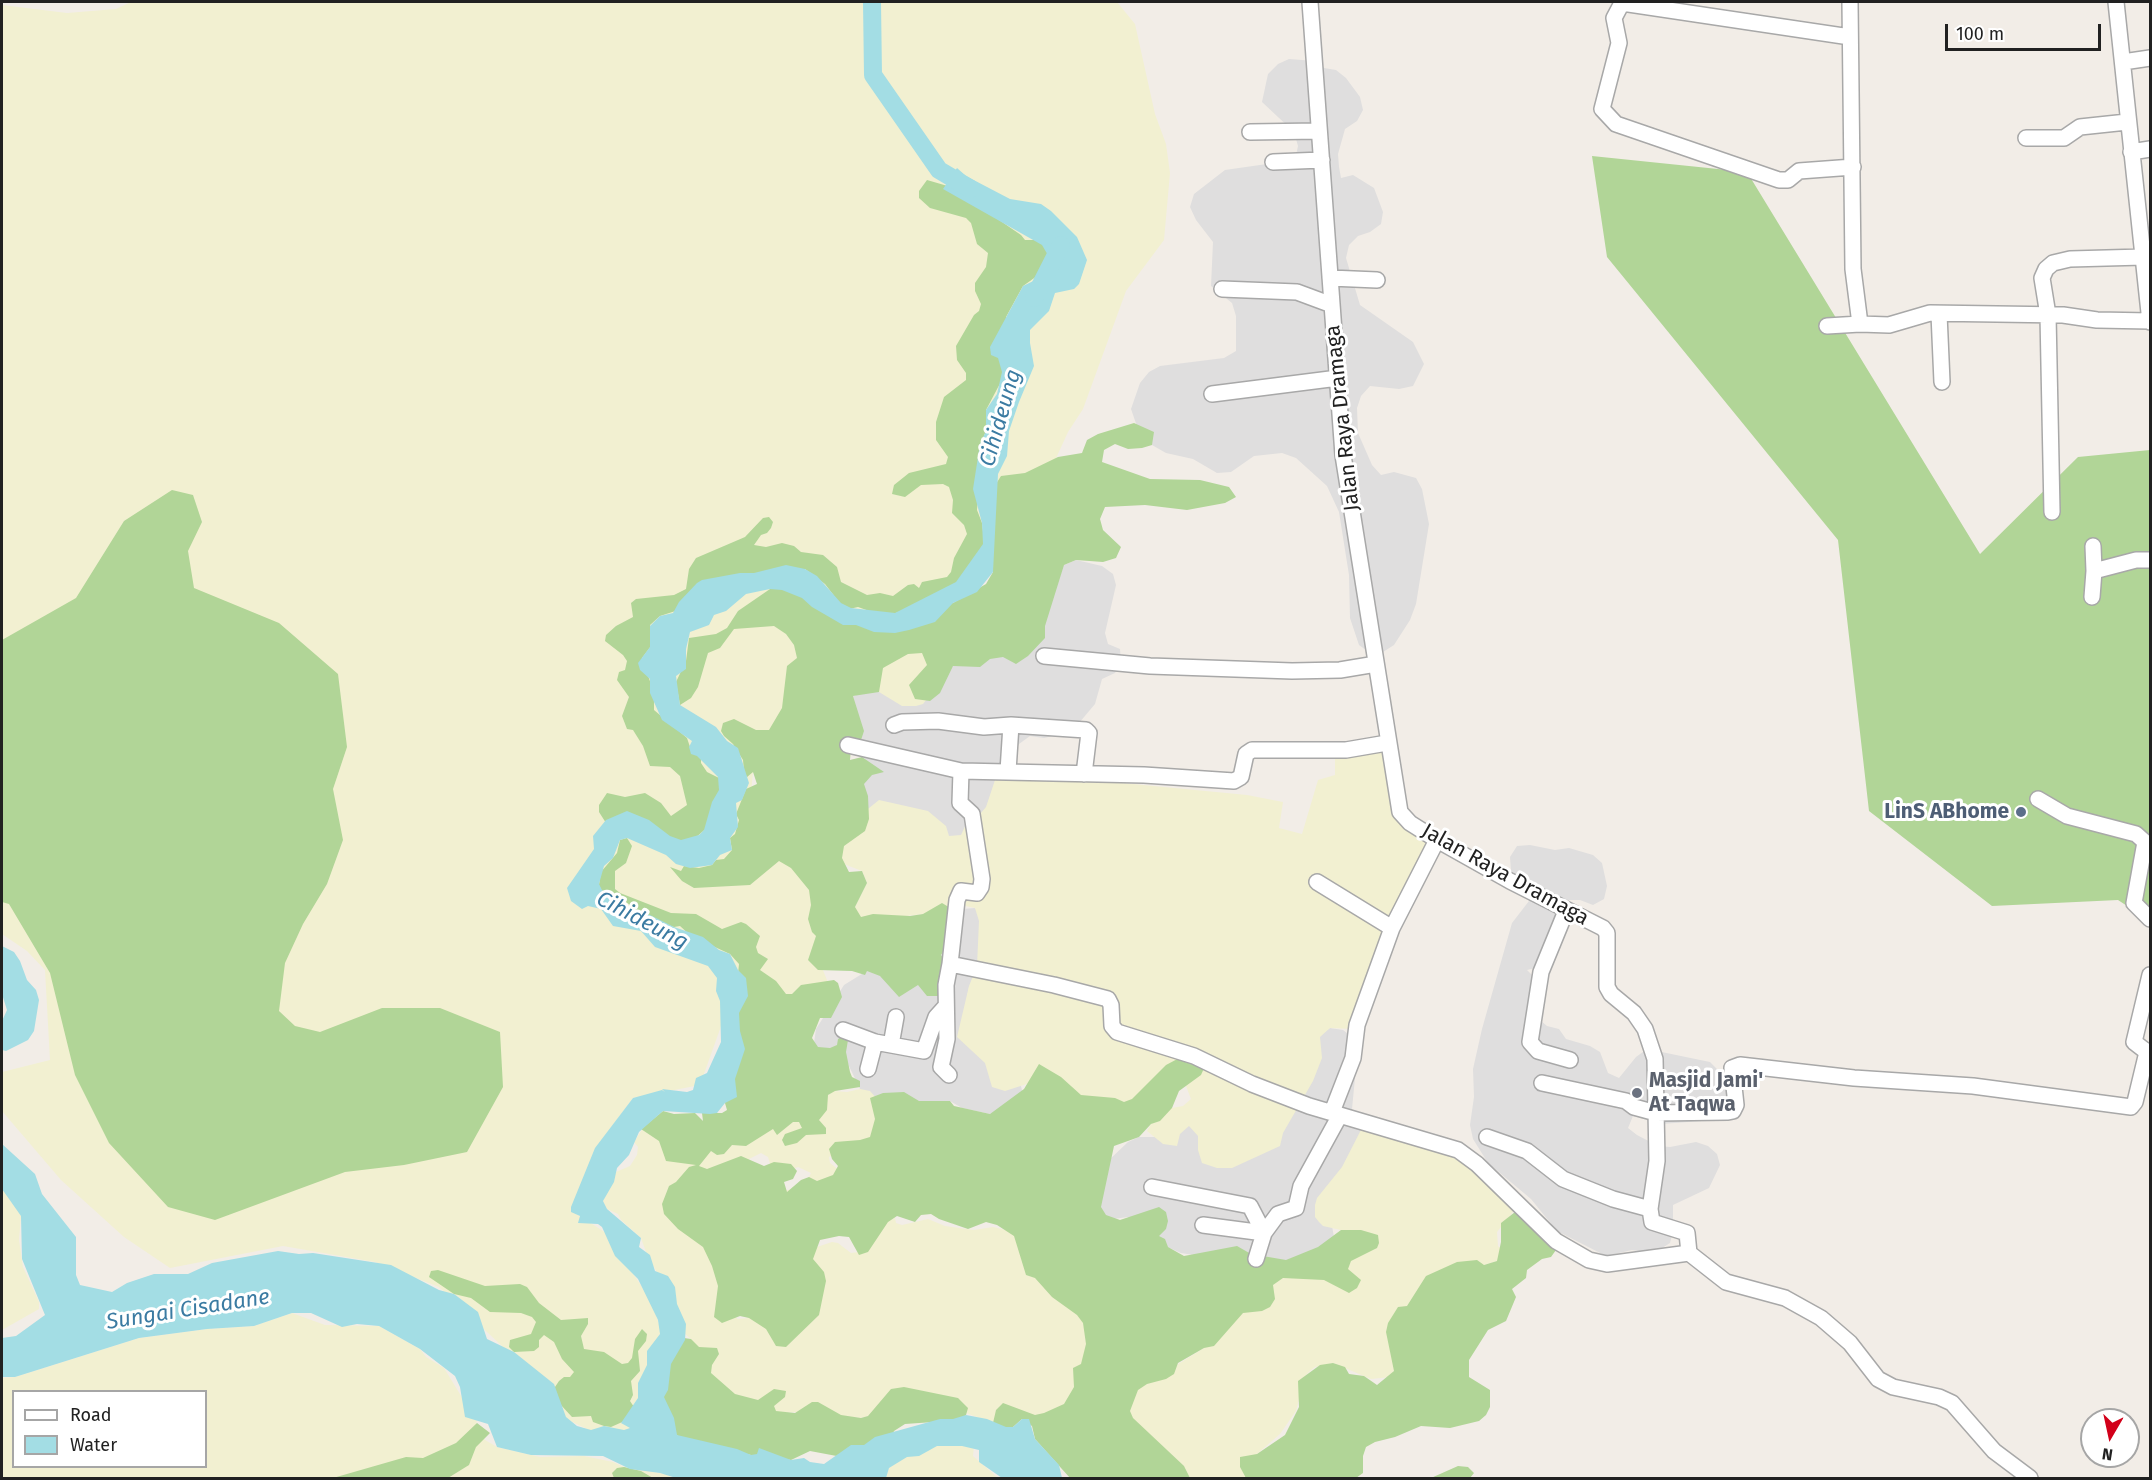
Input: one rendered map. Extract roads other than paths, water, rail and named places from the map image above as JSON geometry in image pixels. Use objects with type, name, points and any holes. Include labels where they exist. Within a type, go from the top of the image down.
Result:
[{"type":"street","name":"Jalan Raya Dramaga","points":[[1310,2],[1343,455],[1387,743],[1400,812],[1410,823],[1437,840],[1566,911],[1603,928],[1607,933],[1607,987],[1611,994],[1634,1013],[1649,1038],[1655,1059],[1657,1161],[1650,1209]]},
{"type":"street","points":[[1850,2],[1853,88],[1853,269],[1860,324]]},
{"type":"street","points":[[1827,326],[1889,325],[1921,314],[2048,315],[2097,320],[2150,321],[2116,2]]},
{"type":"street","points":[[1850,37],[1622,3],[1614,18],[1619,43],[1602,109],[1616,124],[1779,180],[1788,180],[1799,171],[1853,167]]},
{"type":"street","points":[[2123,62],[2151,58]]},
{"type":"street","points":[[2026,138],[2064,138],[2080,127],[2127,122]]},
{"type":"street","points":[[1250,132],[1319,131]]},
{"type":"street","points":[[2131,152],[2151,148]]},
{"type":"street","points":[[1273,162],[1322,160]]},
{"type":"street","points":[[2052,512],[2048,315],[2042,278],[2046,269],[2053,263],[2070,260],[2143,257]]},
{"type":"street","points":[[1330,278],[1377,280]]},
{"type":"street","points":[[1222,289],[1297,292],[1332,305]]},
{"type":"street","points":[[1938,314],[1942,382]]},
{"type":"street","points":[[1212,394],[1338,378]]},
{"type":"street","points":[[2092,597],[2093,546]]},
{"type":"street","points":[[2094,571],[2136,560],[2151,560]]},
{"type":"street","points":[[1044,656],[1150,666],[1292,671],[1341,670],[1376,664]]},
{"type":"street","points":[[894,725],[938,721],[984,727],[1011,725],[1086,730],[1089,733],[1084,774]]},
{"type":"street","points":[[1008,771],[1011,725]]},
{"type":"street","points":[[848,745],[961,771],[1144,775],[1234,781],[1241,777],[1248,751],[1346,750],[1387,743]]},
{"type":"street","points":[[949,1075],[941,1067],[947,1039],[945,1007],[957,900],[961,891],[976,893],[981,887],[982,879],[972,814],[960,803],[961,771]]},
{"type":"street","points":[[2038,799],[2067,816],[2136,834],[2145,842],[2134,903],[2151,919]]},
{"type":"street","points":[[1256,1259],[1264,1233],[1278,1214],[1296,1208],[1301,1186],[1336,1113],[1353,1058],[1354,1034],[1392,928],[1437,840]]},
{"type":"street","points":[[1317,882],[1392,928]]},
{"type":"street","points":[[1566,911],[1541,972],[1530,1042],[1538,1051],[1570,1060]]},
{"type":"street","points":[[950,964],[1100,996],[1108,999],[1111,1005],[1112,1026],[1117,1032],[1194,1056],[1262,1088],[1438,1143],[1467,1155],[1557,1241],[1589,1260],[1607,1264],[1689,1253],[1726,1282],[1785,1298],[1821,1318],[1850,1343],[1878,1378],[1893,1387],[1939,1397],[1952,1403],[1994,1451],[2030,1479]]},
{"type":"street","points":[[1542,1083],[1626,1101],[1634,1107],[1656,1113],[1733,1112],[1736,1105],[1732,1068],[1740,1065],[1854,1078],[1973,1086],[2131,1107],[2135,1102],[2149,1051],[2134,1042],[2151,975]]},
{"type":"street","points":[[843,1030],[883,1043],[924,1051],[936,1017],[945,1007]]},
{"type":"street","points":[[868,1069],[896,1017]]},
{"type":"street","points":[[1487,1137],[1527,1151],[1545,1167],[1572,1183],[1613,1199],[1650,1209],[1652,1222],[1687,1233],[1689,1253]]},
{"type":"street","points":[[1152,1187],[1250,1206],[1264,1233]]},
{"type":"street","points":[[1203,1225],[1264,1233]]},
{"type":"water","name":"Sungai Cisadane","points":[[957,168],[966,176],[1010,199],[1041,204],[1051,211],[1077,237],[1087,260],[1079,284],[1074,289],[1055,293],[1049,311],[1030,330],[1034,366],[1009,431],[1007,456],[998,474],[993,572],[977,592],[953,603],[935,622],[895,633],[874,632],[856,625],[843,625],[812,607],[802,598],[782,590],[770,589],[746,594],[726,611],[714,615],[709,625],[690,632],[686,649],[686,669],[676,676],[680,705],[716,727],[727,741],[738,748],[749,783],[742,800],[736,803],[738,827],[730,838],[732,850],[720,855],[712,865],[690,868],[676,864],[666,855],[627,838],[620,840],[613,858],[604,866],[599,884],[602,890],[632,912],[650,915],[674,927],[703,937],[719,950],[730,954],[738,970],[746,978],[748,996],[739,1013],[740,1031],[745,1049],[735,1079],[737,1097],[725,1103],[717,1113],[663,1111],[639,1132],[629,1155],[617,1168],[614,1182],[603,1201],[607,1209],[641,1238],[639,1247],[650,1255],[655,1271],[668,1276],[675,1287],[677,1304],[686,1324],[685,1340],[671,1364],[668,1390],[664,1397],[674,1418],[677,1435],[737,1449],[751,1455],[757,1454],[759,1448],[791,1460],[804,1458],[810,1462],[824,1464],[851,1445],[864,1445],[875,1437],[940,1419],[953,1419],[966,1415],[1013,1427],[1022,1419],[1029,1419],[1035,1439],[1059,1465],[1062,1478],[1002,1478],[979,1462],[979,1450],[962,1446],[937,1446],[919,1456],[907,1457],[889,1468],[886,1478],[676,1478],[660,1473],[630,1469],[603,1456],[531,1455],[497,1447],[488,1424],[465,1417],[460,1387],[455,1376],[420,1349],[379,1326],[357,1324],[342,1327],[311,1313],[292,1313],[254,1326],[207,1329],[139,1338],[15,1377],[2,1377],[2,1338],[16,1336],[45,1315],[22,1259],[21,1216],[2,1189],[2,1144],[35,1174],[42,1194],[76,1237],[76,1275],[80,1285],[112,1292],[127,1283],[154,1274],[188,1274],[212,1263],[278,1251],[313,1253],[391,1265],[439,1290],[454,1294],[478,1312],[487,1339],[514,1352],[554,1384],[566,1417],[577,1426],[591,1430],[604,1426],[624,1430],[630,1428],[621,1423],[638,1398],[638,1383],[647,1365],[647,1351],[660,1334],[658,1320],[638,1279],[615,1256],[602,1227],[598,1224],[578,1223],[580,1216],[571,1212],[571,1207],[595,1148],[633,1098],[662,1090],[665,1092],[662,1089],[687,1092],[693,1090],[696,1078],[707,1073],[721,1042],[720,1001],[716,991],[717,978],[708,966],[655,947],[641,931],[613,926],[601,909],[588,906],[582,909],[571,901],[567,888],[594,849],[593,836],[606,820],[627,811],[649,820],[670,836],[681,840],[699,835],[704,830],[712,802],[719,790],[718,777],[697,756],[691,754],[689,747],[692,741],[662,720],[650,693],[650,679],[640,670],[638,663],[650,647],[650,626],[660,616],[673,613],[679,602],[697,583],[702,580],[740,573],[754,573],[786,565],[805,569],[817,576],[841,603],[851,608],[895,613],[956,582],[983,544],[982,523],[973,489],[980,444],[986,431],[986,410],[997,394],[1002,372],[998,358],[991,355],[990,347],[1023,286],[1052,272],[1049,257],[1042,245],[943,189]]},
{"type":"water","points":[[2,946],[14,952],[27,980],[36,990],[39,1000],[34,1031],[28,1040],[6,1051],[2,1050],[2,1021],[7,1010],[2,994]]},
{"type":"waterway","name":"Cihideung","points":[[872,2],[873,75],[939,170],[971,189]]},
{"type":"waterway","name":"Cihideung","points":[[1034,298],[1061,245]]},
{"type":"place","name":"LinS ABhome","points":[[2021,812]]},
{"type":"place","name":"Masjid Jami' At Taqwa","points":[[1637,1093]]}]
